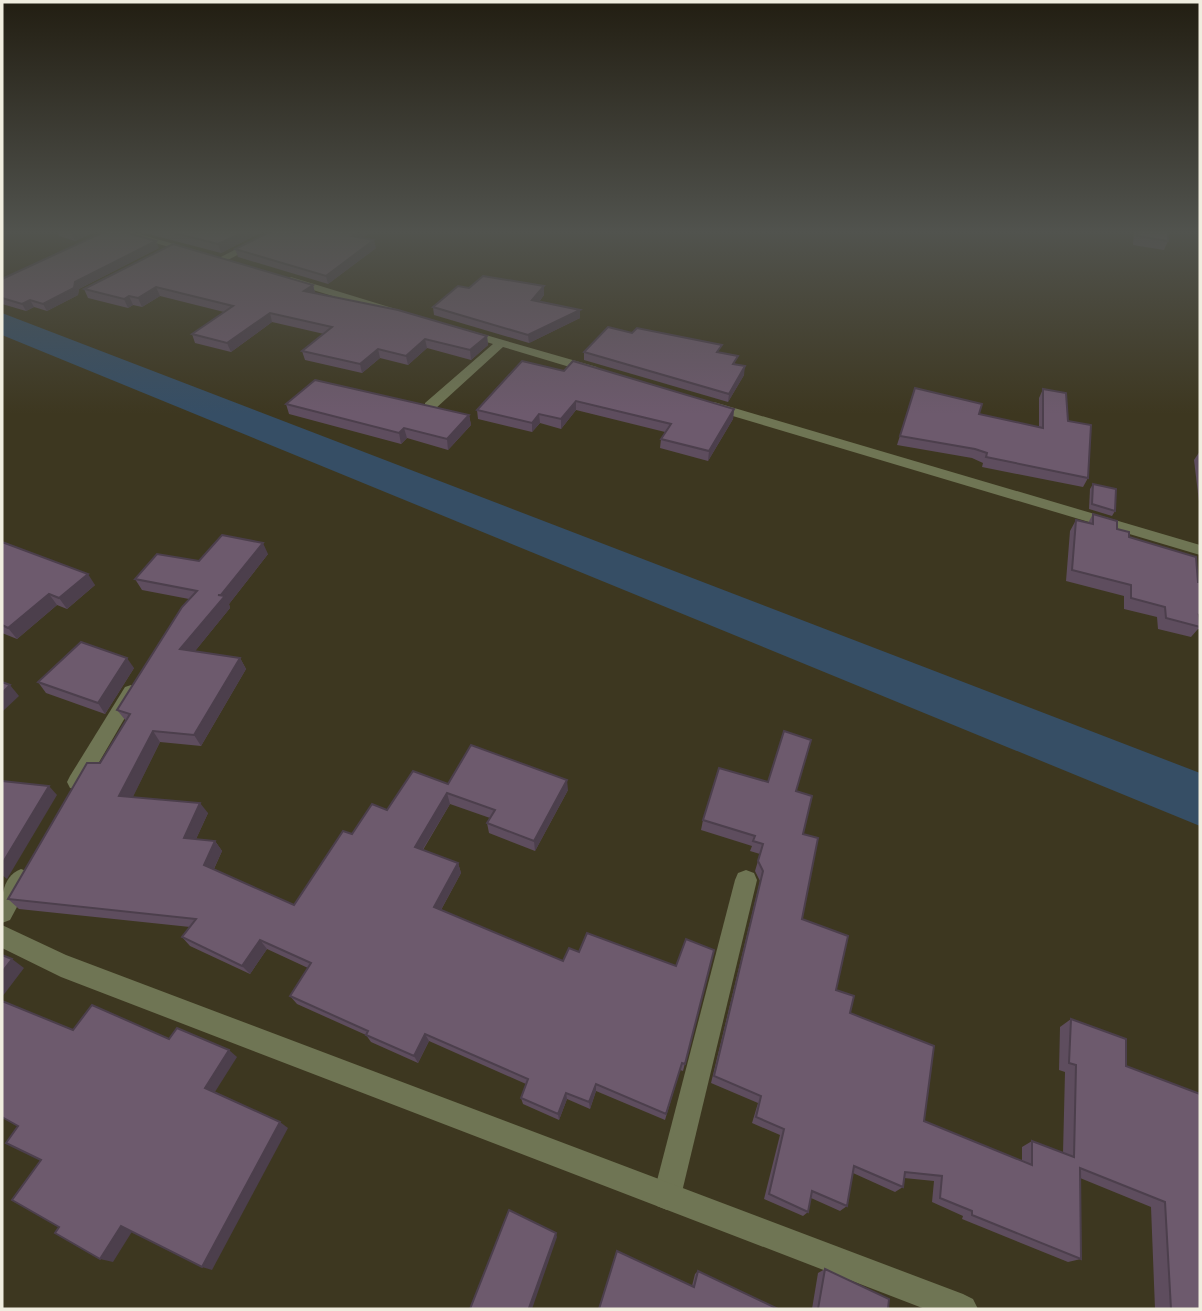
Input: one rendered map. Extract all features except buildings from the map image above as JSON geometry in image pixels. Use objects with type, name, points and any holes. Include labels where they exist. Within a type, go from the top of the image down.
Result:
[{"type":"street","points":[[332,292],[408,315]]},
{"type":"street","points":[[448,327],[605,374]]},
{"type":"street","points":[[430,406],[501,343]]},
{"type":"street","points":[[696,401],[1200,550]]},
{"type":"street","points":[[64,804],[142,675]]},
{"type":"street","points":[[2,912],[30,864]]},
{"type":"street","points":[[667,1196],[746,880]]},
{"type":"street","points":[[2,936],[61,965],[963,1309]]},
{"type":"waterway","points":[[2,323],[1200,800]]}]
